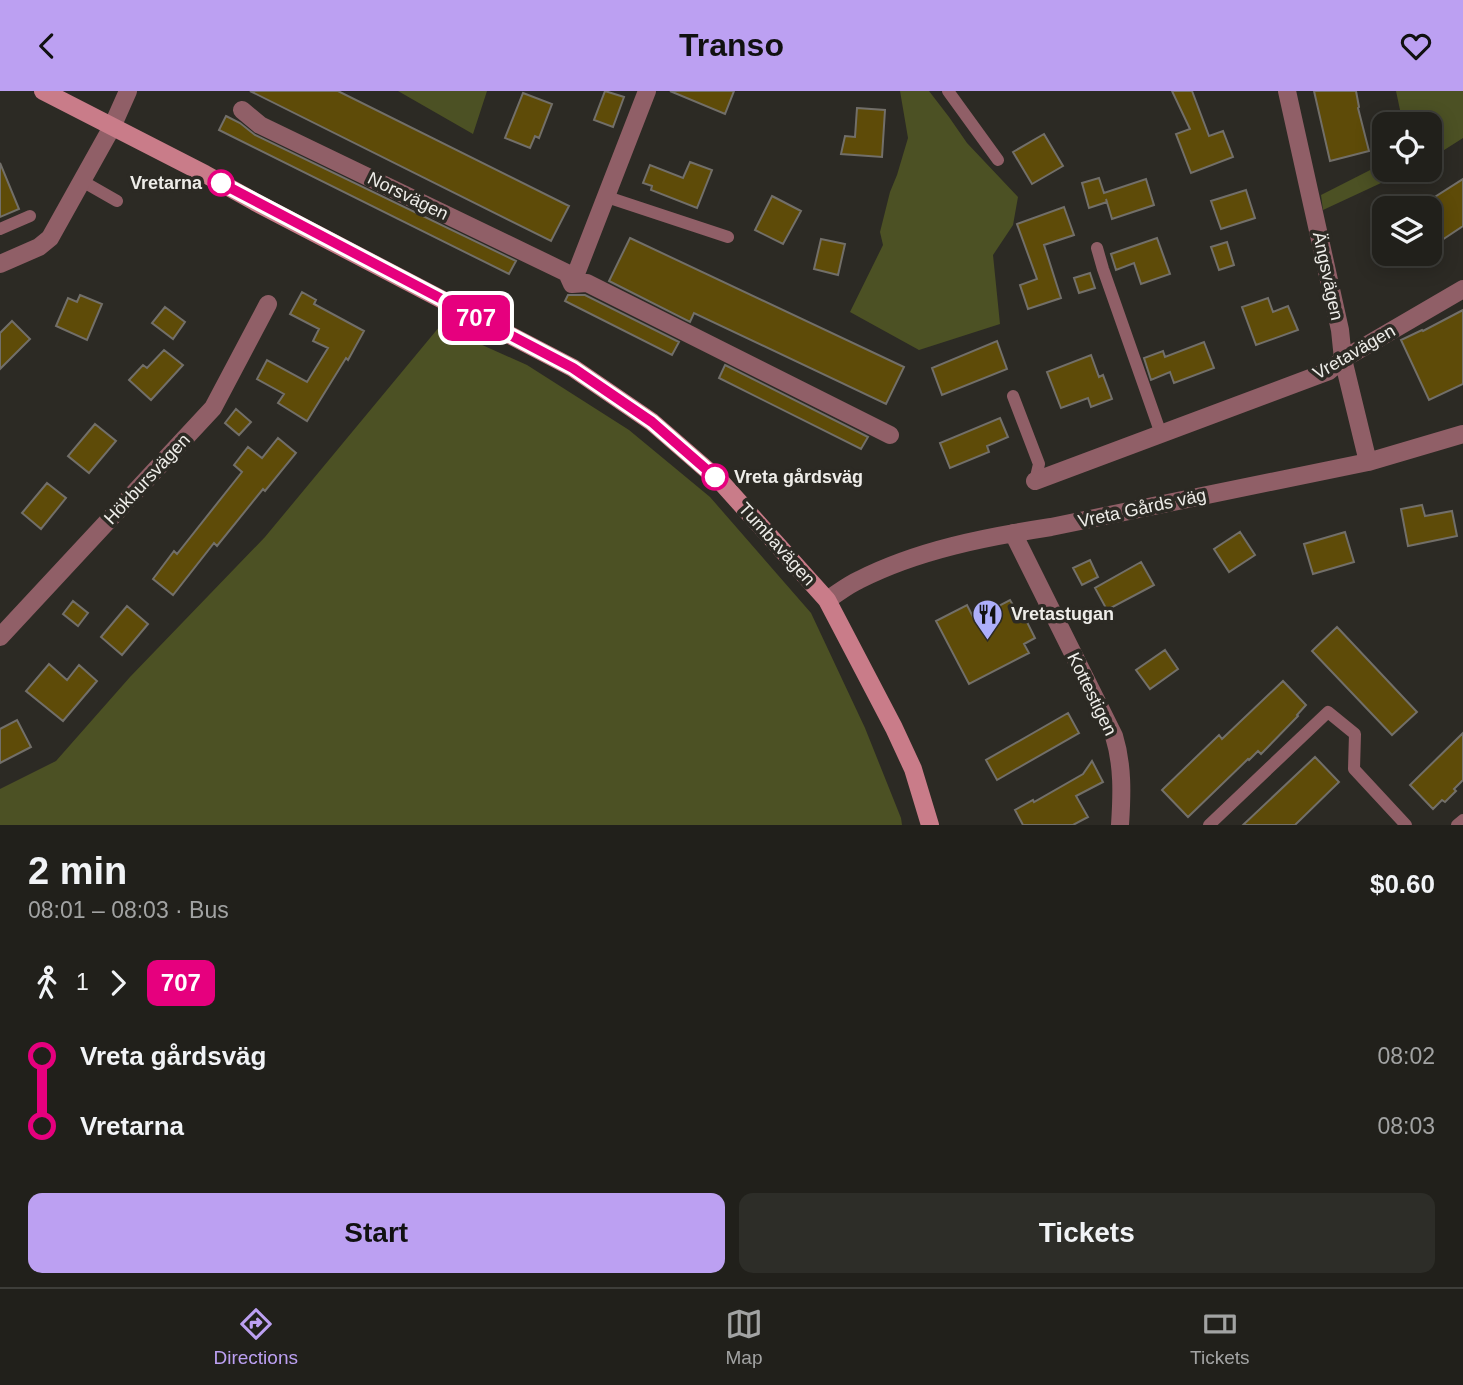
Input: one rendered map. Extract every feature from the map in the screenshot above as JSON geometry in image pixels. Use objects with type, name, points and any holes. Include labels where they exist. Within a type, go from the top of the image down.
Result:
[{"type":"main road","name":"Tumbavägen","points":[[43,91],[573,368],[652,422],[721,482],[827,600],[894,727],[913,769],[930,825]]},
{"type":"street","points":[[0,264],[39,247],[50,238],[112,127],[128,91]]},
{"type":"street","points":[[572,284],[646,91]]},
{"type":"street","name":"Ängsvägen","points":[[1287,91],[1338,317],[1343,359],[1368,462]]},
{"type":"street","name":"Norsvägen","points":[[242,110],[260,125],[568,273],[572,284],[587,283],[890,435]]},
{"type":"street","name":"Vretavägen","points":[[1035,481],[1329,371],[1343,359],[1463,289]]},
{"type":"street","name":"Hökbursvägen","points":[[0,637],[213,408],[268,304]]},
{"type":"street","name":"Vreta Gårds väg","points":[[827,600],[858,580],[896,563],[945,548],[1368,462],[1463,434]]},
{"type":"street","name":"Kottestigen","points":[[1013,533],[1114,736],[1120,763],[1120,825]]},
{"type":"lane","points":[[948,91],[998,160]]},
{"type":"lane","points":[[82,181],[117,201]]},
{"type":"lane","points":[[607,197],[728,237]]},
{"type":"lane","points":[[0,229],[30,216]]},
{"type":"lane","points":[[1097,248],[1161,434]]},
{"type":"lane","points":[[1013,396],[1039,464],[1035,481]]},
{"type":"lane","points":[[1209,825],[1328,712],[1355,734],[1354,769],[1406,825]]},
{"type":"lane","points":[[1457,825],[1463,820]]},
{"type":"green space","points":[[398,91],[487,91],[473,134]]},
{"type":"green space","points":[[900,91],[929,91],[967,143],[1018,197],[1013,225],[993,255],[1000,324],[919,350],[850,312],[883,245],[880,232],[908,138]]},
{"type":"green space","points":[[1396,91],[1463,91],[1463,138],[1442,151],[1442,112],[1400,112]]},
{"type":"green space","points":[[1372,169],[1372,182],[1383,182],[1323,210],[1321,195]]},
{"type":"green space","points":[[440,326],[527,365],[629,430],[710,497],[811,613],[865,728],[902,825],[0,825],[0,789],[56,761],[130,677],[265,537]]},
{"type":"building","points":[[250,91],[338,91],[569,206],[551,241]]},
{"type":"building","points":[[605,91],[624,97],[613,127],[594,120]]},
{"type":"building","points":[[670,91],[734,91],[725,114]]},
{"type":"building","points":[[1172,91],[1192,91],[1209,136],[1223,131],[1233,157],[1191,173],[1176,134],[1190,129]]},
{"type":"building","points":[[1314,91],[1356,91],[1369,151],[1330,161]]},
{"type":"building","points":[[523,93],[552,104],[539,138],[535,136],[530,148],[505,138]]},
{"type":"building","points":[[857,108],[885,110],[882,157],[841,154],[845,136],[855,137]]},
{"type":"building","points":[[226,116],[255,135],[516,261],[509,274],[219,130]]},
{"type":"building","points":[[1044,134],[1063,166],[1032,184],[1013,152]]},
{"type":"building","points":[[690,162],[712,170],[697,208],[651,190],[652,186],[643,183],[650,165],[683,178]]},
{"type":"building","points":[[0,163],[19,209],[0,217]]},
{"type":"building","points":[[1099,178],[1104,193],[1146,179],[1154,205],[1112,219],[1107,202],[1089,208],[1082,183]]},
{"type":"building","points":[[1463,179],[1463,226],[1442,240],[1442,196],[1436,196]]},
{"type":"building","points":[[1246,190],[1255,218],[1221,229],[1211,201]]},
{"type":"building","points":[[772,196],[801,211],[783,244],[755,230]]},
{"type":"building","points":[[1064,207],[1074,235],[1044,245],[1061,298],[1028,309],[1020,285],[1037,279],[1017,224]]},
{"type":"building","points":[[630,238],[904,367],[886,404],[694,313],[690,322],[609,281]]},
{"type":"building","points":[[1157,238],[1170,274],[1141,284],[1134,263],[1116,270],[1111,254]]},
{"type":"building","points":[[821,239],[845,244],[838,275],[814,269]]},
{"type":"building","points":[[1227,242],[1234,265],[1219,270],[1211,247]]},
{"type":"building","points":[[1090,273],[1095,288],[1079,293],[1074,278]]},
{"type":"building","points":[[302,292],[316,300],[314,304],[364,331],[307,421],[278,403],[284,394],[257,379],[267,360],[307,382],[328,348],[313,341],[319,329],[290,314]]},
{"type":"building","points":[[80,295],[102,304],[87,340],[56,326],[68,298],[77,302]]},
{"type":"building","points":[[568,295],[585,295],[679,342],[672,355],[565,301]]},
{"type":"building","points":[[1268,298],[1273,312],[1288,306],[1298,330],[1256,345],[1242,307]]},
{"type":"building","points":[[165,307],[185,322],[173,339],[152,323]]},
{"type":"building","points":[[1463,310],[1463,384],[1429,400],[1401,340]]},
{"type":"building","points":[[12,321],[30,339],[0,369],[0,333]]},
{"type":"building","points":[[997,341],[1007,369],[942,395],[932,368]]},
{"type":"building","points":[[1204,342],[1214,368],[1174,383],[1170,372],[1151,380],[1144,358],[1163,351],[1165,357]]},
{"type":"building","points":[[164,350],[183,365],[151,400],[129,380],[143,365],[147,368]]},
{"type":"building","points":[[1091,355],[1099,377],[1103,375],[1112,399],[1091,407],[1088,398],[1061,408],[1047,372]]},
{"type":"building","points":[[725,365],[868,437],[861,449],[719,378]]},
{"type":"building","points":[[236,409],[251,422],[239,435],[225,423]]},
{"type":"building","points":[[1000,418],[1008,437],[987,446],[989,452],[950,468],[940,443]]},
{"type":"building","points":[[95,424],[116,441],[89,473],[68,456]]},
{"type":"building","points":[[278,438],[296,453],[217,546],[214,543],[173,595],[153,579],[174,551],[177,554],[242,472],[234,465],[248,447],[262,458]]},
{"type":"building","points":[[47,483],[66,498],[41,529],[22,513]]},
{"type":"building","points":[[1422,505],[1425,516],[1452,511],[1457,536],[1408,546],[1401,509]]},
{"type":"building","points":[[1240,532],[1255,555],[1229,572],[1214,549]]},
{"type":"building","points":[[1345,532],[1354,562],[1313,574],[1304,544]]},
{"type":"building","points":[[1090,560],[1098,577],[1082,585],[1073,568]]},
{"type":"building","points":[[1141,562],[1154,585],[1107,610],[1095,588]]},
{"type":"building","name":"Vretastugan","points":[[1010,600],[1017,612],[1021,610],[1035,638],[1024,644],[1029,653],[969,684],[936,621],[967,605],[974,619]]},
{"type":"building","points":[[73,601],[88,613],[78,626],[63,614]]},
{"type":"building","points":[[127,606],[148,624],[122,655],[101,637]]},
{"type":"building","points":[[1337,627],[1417,712],[1392,735],[1312,651]]},
{"type":"building","points":[[1165,650],[1178,669],[1150,689],[1136,670]]},
{"type":"building","points":[[49,664],[67,680],[79,665],[97,681],[63,721],[26,691]]},
{"type":"building","points":[[1283,681],[1306,705],[1261,754],[1258,751],[1248,759],[1188,817],[1162,790],[1219,735],[1222,739]]},
{"type":"building","points":[[1068,713],[1079,733],[997,780],[986,760]]},
{"type":"building","points":[[17,720],[31,747],[0,763],[0,729]]},
{"type":"building","points":[[1463,733],[1463,780],[1445,802],[1442,800],[1433,809],[1410,785]]},
{"type":"building","points":[[1315,757],[1339,782],[1295,825],[1243,825]]},
{"type":"building","points":[[1092,761],[1103,782],[1076,796],[1088,817],[1073,825],[1023,825],[1015,810],[1083,774]]},
{"type":"bus line","name":"707","points":[[221,183],[573,368],[652,422],[715,477]]},
{"type":"place","name":"Vretarna","points":[[221,183]]},
{"type":"place","name":"Vreta gårdsväg","points":[[715,477]]},
{"type":"place","name":"Vretastugan","points":[[988,641]]}]
